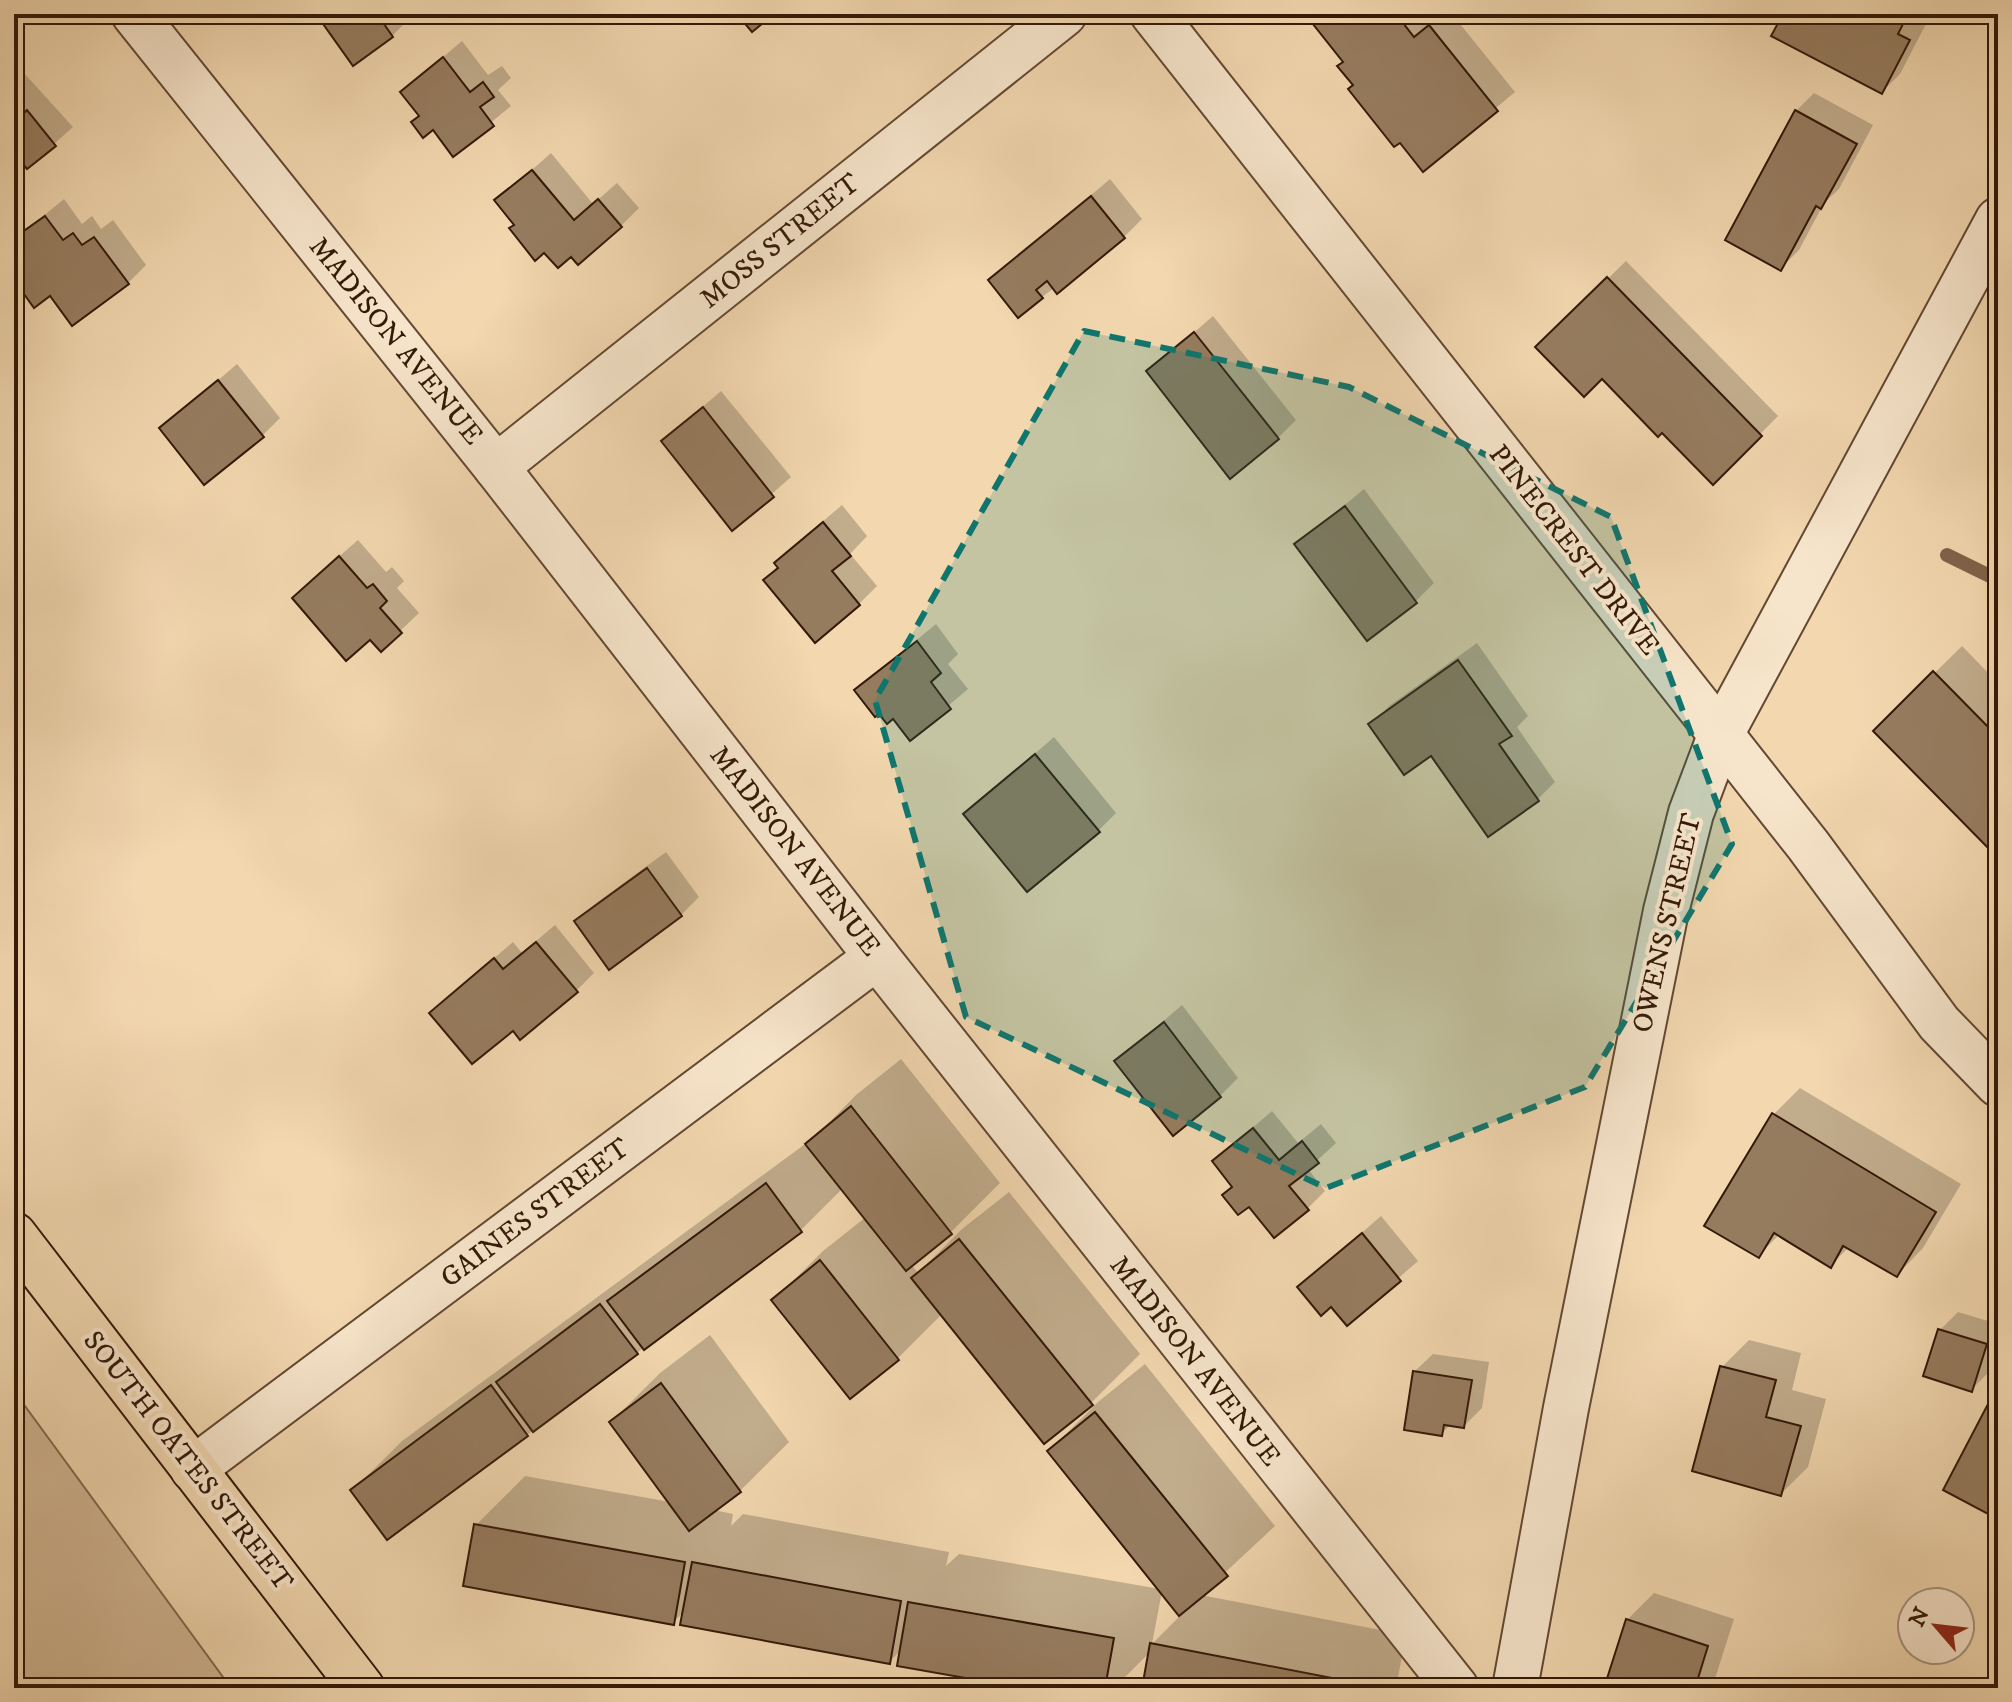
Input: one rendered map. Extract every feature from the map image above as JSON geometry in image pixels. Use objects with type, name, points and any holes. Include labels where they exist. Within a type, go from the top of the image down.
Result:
[{"type":"main road","name":"SOUTH OATES STREET","points":[[14,1235],[362,1688]]},
{"type":"street","name":"MADISON AVENUE","points":[[134,14],[496,467],[877,957],[1456,1688]]},
{"type":"street","name":"MOSS STREET","points":[[496,467],[1064,14]]},
{"type":"street","name":"PINECREST DRIVE","points":[[1153,14],[1808,845],[1939,1023],[1998,1084]]},
{"type":"street","name":"OWENS STREET","points":[[1515,1688],[1566,1408],[1666,911],[1691,813],[1720,736],[1998,220]]},
{"type":"street","name":"GAINES STREET","points":[[193,1469],[877,957]]},
{"type":"highlighted area","points":[[1084,331],[1349,387],[1611,517],[1732,844],[1585,1087],[1326,1188],[966,1017],[875,700]]},
{"type":"shaded area","points":[[14,1391],[231,1688],[14,1688]]},
{"type":"building","points":[[316,14],[377,14],[393,37],[353,66]]},
{"type":"building","points":[[737,14],[774,14],[752,32]]},
{"type":"building","points":[[1305,14],[1396,14],[1414,37],[1429,25],[1498,111],[1423,172],[1400,143],[1394,147],[1348,89],[1353,85],[1337,66],[1343,62]]},
{"type":"building","points":[[1783,14],[1908,14],[1898,34],[1910,40],[1882,94],[1771,36]]},
{"type":"building","points":[[443,57],[470,92],[483,82],[494,97],[480,107],[494,126],[453,157],[433,130],[423,138],[411,122],[419,116],[400,92]]},
{"type":"building","points":[[14,102],[23,114],[27,110],[56,146],[27,169],[14,153]]},
{"type":"building","points":[[1795,110],[1857,144],[1821,209],[1816,206],[1781,271],[1725,240]]},
{"type":"building","points":[[532,170],[574,220],[598,199],[622,227],[578,265],[571,257],[558,268],[544,253],[535,261],[509,228],[514,225],[494,200]]},
{"type":"building","points":[[1091,196],[1125,238],[1057,294],[1047,281],[1036,290],[1043,298],[1018,318],[988,280]]},
{"type":"building","points":[[45,216],[63,240],[73,233],[82,245],[94,237],[129,284],[72,326],[50,296],[34,308],[14,280],[14,257],[19,253],[14,238]]},
{"type":"building","points":[[1607,277],[1762,436],[1713,485],[1662,433],[1658,437],[1602,379],[1584,397],[1535,347]]},
{"type":"building","points":[[1194,332],[1279,439],[1230,479],[1146,371]]},
{"type":"building","points":[[218,380],[264,437],[204,485],[159,428]]},
{"type":"building","points":[[703,407],[774,497],[732,531],[661,441]]},
{"type":"building","points":[[1345,506],[1417,603],[1367,641],[1294,544]]},
{"type":"building","points":[[823,522],[851,556],[832,571],[860,605],[815,643],[763,580],[778,568],[774,563]]},
{"type":"building","points":[[339,556],[367,588],[373,584],[387,601],[380,608],[402,633],[381,652],[370,640],[346,661],[292,598]]},
{"type":"building","points":[[917,641],[941,673],[931,682],[951,709],[910,741],[893,719],[887,724],[879,714],[875,717],[854,690]]},
{"type":"building","points":[[1458,660],[1512,736],[1499,744],[1539,801],[1488,837],[1431,756],[1404,775],[1368,724]]},
{"type":"building","points":[[1933,671],[1998,737],[1998,858],[1873,731]]},
{"type":"building","points":[[1035,754],[1100,832],[1027,892],[963,814]]},
{"type":"building","points":[[647,868],[682,916],[609,970],[574,921]]},
{"type":"building","points":[[536,942],[578,992],[520,1040],[513,1031],[472,1064],[429,1013],[494,958],[503,969]]},
{"type":"building","points":[[1164,1022],[1221,1097],[1173,1136],[1114,1061]]},
{"type":"building","points":[[851,1106],[952,1234],[906,1271],[805,1144]]},
{"type":"building","points":[[1772,1113],[1936,1212],[1897,1277],[1843,1246],[1831,1268],[1774,1233],[1759,1258],[1704,1226]]},
{"type":"building","points":[[1253,1128],[1279,1160],[1302,1141],[1319,1163],[1289,1186],[1309,1210],[1274,1238],[1249,1207],[1238,1215],[1222,1195],[1232,1187],[1212,1161]]},
{"type":"building","points":[[766,1183],[802,1232],[644,1350],[607,1301]]},
{"type":"building","points":[[1362,1233],[1401,1281],[1347,1326],[1331,1307],[1321,1316],[1297,1287]]},
{"type":"building","points":[[959,1239],[1093,1405],[1044,1444],[911,1278]]},
{"type":"building","points":[[820,1260],[899,1360],[850,1399],[771,1300]]},
{"type":"building","points":[[600,1304],[638,1354],[533,1432],[496,1382]]},
{"type":"building","points":[[1938,1329],[1987,1344],[1972,1392],[1923,1376]]},
{"type":"building","points":[[1720,1366],[1776,1380],[1766,1417],[1801,1426],[1781,1496],[1692,1471]]},
{"type":"building","points":[[1413,1371],[1472,1380],[1464,1428],[1444,1425],[1442,1436],[1404,1430]]},
{"type":"building","points":[[661,1383],[741,1492],[689,1531],[609,1422]]},
{"type":"building","points":[[491,1385],[528,1436],[387,1540],[350,1490]]},
{"type":"building","points":[[1988,1404],[1998,1409],[1998,1496],[1988,1514],[1943,1490]]},
{"type":"building","points":[[1095,1412],[1228,1576],[1179,1616],[1047,1451]]},
{"type":"building","points":[[474,1524],[685,1562],[674,1625],[463,1586]]},
{"type":"building","points":[[692,1562],[901,1601],[890,1664],[680,1625]]},
{"type":"building","points":[[908,1602],[1114,1638],[1105,1688],[1022,1688],[897,1666]]},
{"type":"building","points":[[1626,1619],[1708,1646],[1695,1688],[1604,1688]]},
{"type":"building","points":[[1150,1643],[1358,1683],[1358,1688],[1142,1688]]},
{"type":"waterway","points":[[1947,555],[1998,580]]}]
